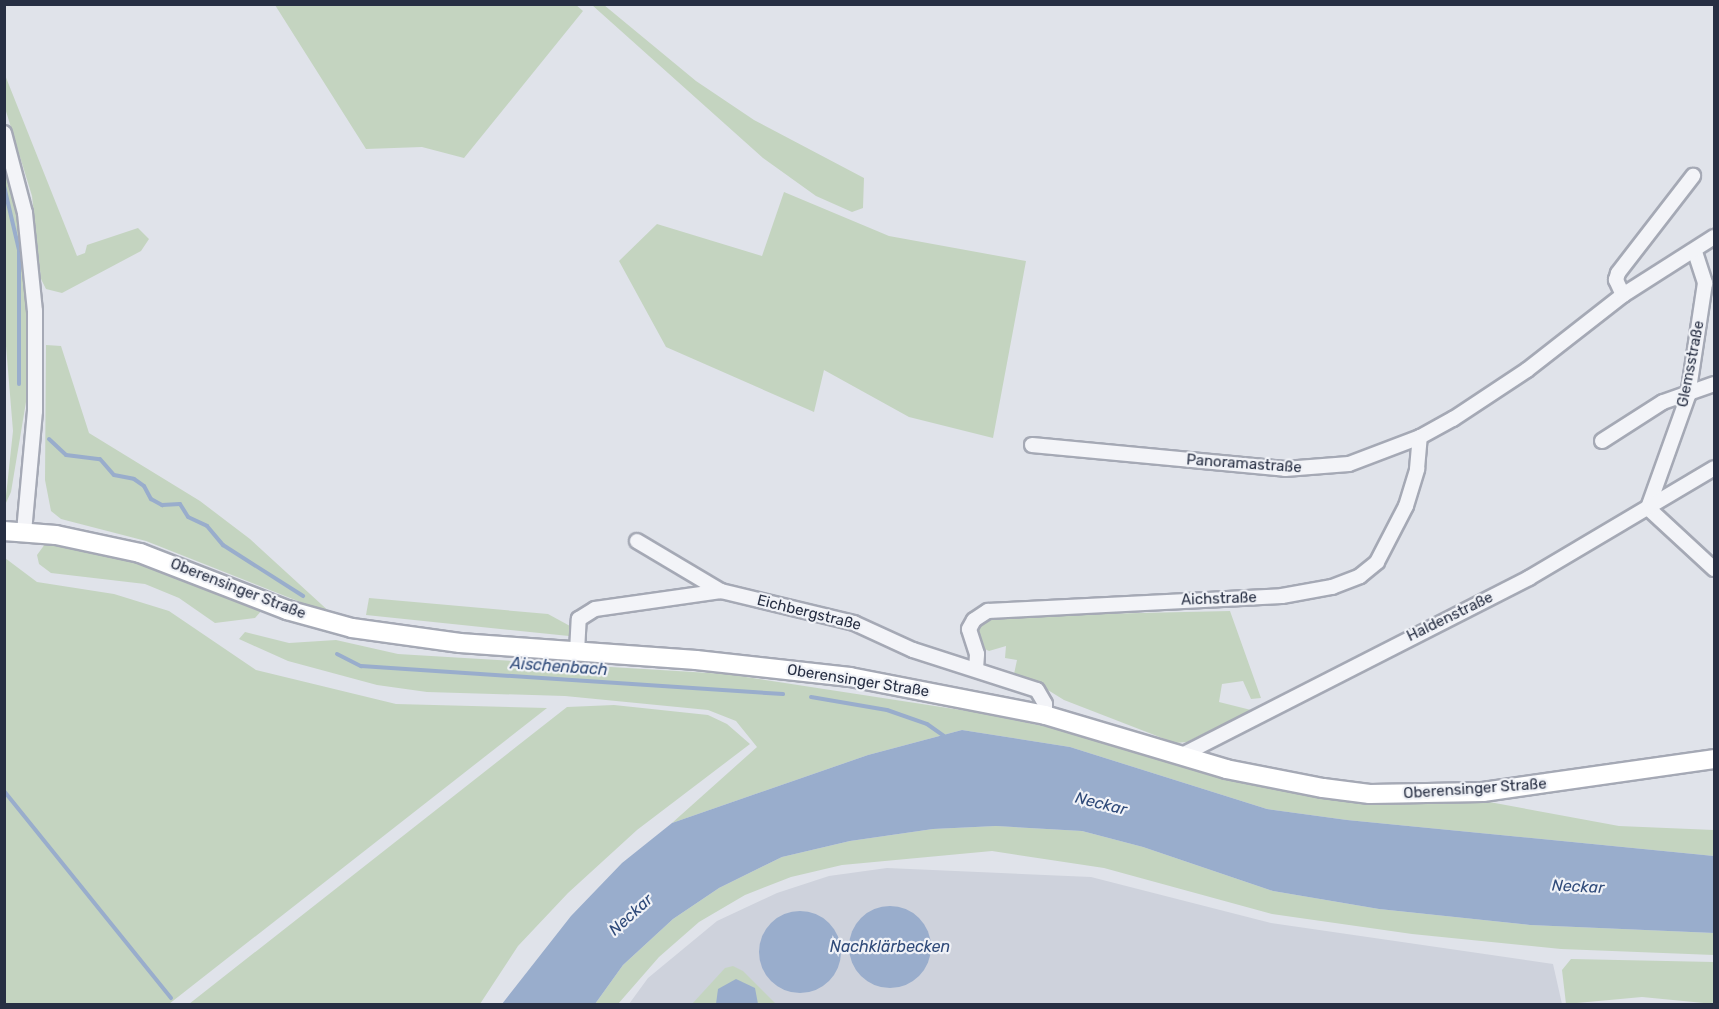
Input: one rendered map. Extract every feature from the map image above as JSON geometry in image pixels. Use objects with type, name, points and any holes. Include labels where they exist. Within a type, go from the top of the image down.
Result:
[{"type":"street","points":[[4,133],[25,213],[35,311],[35,411],[24,532]]},
{"type":"street","points":[[1623,295],[1616,280],[1618,273],[1693,176]]},
{"type":"street","name":"Panoramastraße","points":[[1032,445],[1296,469],[1349,464],[1420,437],[1504,386],[1623,295],[1695,252],[1714,237]]},
{"type":"street","name":"Glemsstraße","points":[[1648,508],[1688,396],[1705,283],[1695,252]]},
{"type":"street","points":[[1602,441],[1663,402],[1688,396],[1714,384]]},
{"type":"street","name":"Aichstraße","points":[[976,669],[976,654],[969,629],[974,620],[988,611],[1282,596],[1332,587],[1360,576],[1377,562],[1406,506],[1417,469],[1420,437]]},
{"type":"street","name":"Haldenstraße","points":[[1180,756],[1529,578],[1714,468]]},
{"type":"street","points":[[1648,508],[1714,568]]},
{"type":"street","name":"Oberensinger Straße","points":[[4,531],[100,542],[140,553],[287,610],[352,628],[398,637],[801,670],[1045,715],[1180,756],[1323,788],[1370,794],[1432,795],[1545,785],[1714,759]]},
{"type":"street","points":[[637,541],[721,591]]},
{"type":"street","name":"Eichbergstraße","points":[[577,652],[579,620],[595,609],[721,591],[854,623],[913,650],[1037,690],[1046,704],[1045,715]]},
{"type":"shaded area","points":[[887,868],[1091,877],[1271,923],[1553,964],[1562,1004],[629,1004],[648,978],[717,921],[777,893],[829,876]]},
{"type":"green space","points":[[575,4],[583,11],[464,158],[422,147],[366,149],[275,5]]},
{"type":"green space","points":[[592,5],[604,5],[696,81],[754,120],[864,178],[863,208],[852,212],[816,196],[763,158]]},
{"type":"green space","points":[[5,75],[77,256],[85,253],[87,245],[138,228],[149,239],[141,251],[62,293],[46,289],[41,279],[32,196],[5,108]]},
{"type":"green space","points":[[4,158],[19,228],[29,343],[26,402],[11,492],[5,505],[13,431],[5,334]]},
{"type":"green space","points":[[784,192],[889,236],[1026,261],[993,438],[909,417],[824,370],[814,412],[666,347],[619,261],[657,224],[762,256]]},
{"type":"green space","points":[[46,345],[61,346],[89,433],[200,501],[250,539],[333,615],[146,541],[61,519],[51,511],[45,480]]},
{"type":"green space","points":[[45,544],[127,559],[263,609],[255,618],[215,623],[179,598],[145,584],[51,573],[39,564],[37,555]]},
{"type":"green space","points":[[5,558],[37,582],[114,594],[169,611],[256,670],[396,704],[547,708],[169,1004],[5,1004]]},
{"type":"green space","points":[[369,598],[548,614],[570,626],[569,636],[366,615]]},
{"type":"green space","points":[[1230,611],[1261,698],[1251,699],[1243,681],[1222,684],[1219,702],[1251,710],[1187,742],[1175,743],[1064,700],[1035,682],[1014,674],[1017,660],[1005,658],[1006,646],[989,651],[981,647],[976,630],[981,623],[1001,616]]},
{"type":"green space","points":[[245,632],[289,643],[336,640],[398,654],[726,674],[974,712],[1053,728],[1208,775],[1348,801],[1484,801],[1619,826],[1714,830],[1714,856],[1347,820],[1267,809],[1070,747],[962,730],[868,755],[672,823],[757,747],[736,721],[708,710],[565,696],[427,692],[377,685],[288,661],[239,639]]},
{"type":"green space","points":[[614,705],[708,715],[727,724],[750,744],[637,830],[568,893],[518,946],[480,1004],[189,1004],[567,707]]},
{"type":"green space","points":[[996,826],[1082,831],[1143,847],[1273,891],[1379,909],[1530,925],[1714,933],[1714,955],[1561,949],[1412,934],[1272,914],[1104,868],[992,851],[842,865],[791,877],[745,895],[699,922],[659,957],[618,1004],[595,1004],[623,965],[673,919],[719,888],[782,857],[850,841],[933,829]]},
{"type":"green space","points":[[1571,959],[1714,962],[1714,1004],[1642,997],[1566,1004],[1562,970]]},
{"type":"green space","points":[[733,966],[743,971],[776,1004],[692,1004],[725,968]]},
{"type":"water","name":"Neckar","points":[[962,730],[1070,747],[1267,809],[1347,820],[1714,856],[1714,933],[1530,925],[1379,909],[1273,891],[1143,847],[1082,831],[996,826],[933,829],[850,841],[782,857],[719,888],[673,919],[623,965],[595,1004],[502,1004],[571,916],[622,863],[672,823],[868,755]]},
{"type":"water","name":"Nachklärbecken","points":[[890,906],[906,909],[919,918],[928,931],[931,947],[928,963],[919,976],[906,985],[890,988],[874,985],[861,976],[852,963],[849,947],[852,931],[861,918],[874,909]]},
{"type":"water","name":"Nachklärbecken","points":[[800,911],[816,914],[829,923],[838,936],[841,952],[838,968],[829,981],[816,990],[800,993],[784,990],[771,981],[762,968],[759,952],[762,936],[771,923],[784,914]]},
{"type":"water","points":[[736,979],[755,988],[758,1004],[716,1004],[718,989]]},
{"type":"waterway","name":"Aischenbach","points":[[4,186],[19,250],[19,384]]},
{"type":"waterway","name":"Aischenbach","points":[[49,439],[66,455],[100,459],[114,475],[134,479],[144,486],[151,499],[162,505],[180,504],[188,517],[207,526],[223,545],[303,596]]},
{"type":"waterway","name":"Aischenbach","points":[[337,654],[361,666],[783,694]]},
{"type":"waterway","name":"Aischenbach","points":[[811,697],[887,710],[927,724],[944,736]]},
{"type":"waterway","points":[[4,791],[171,998]]}]
